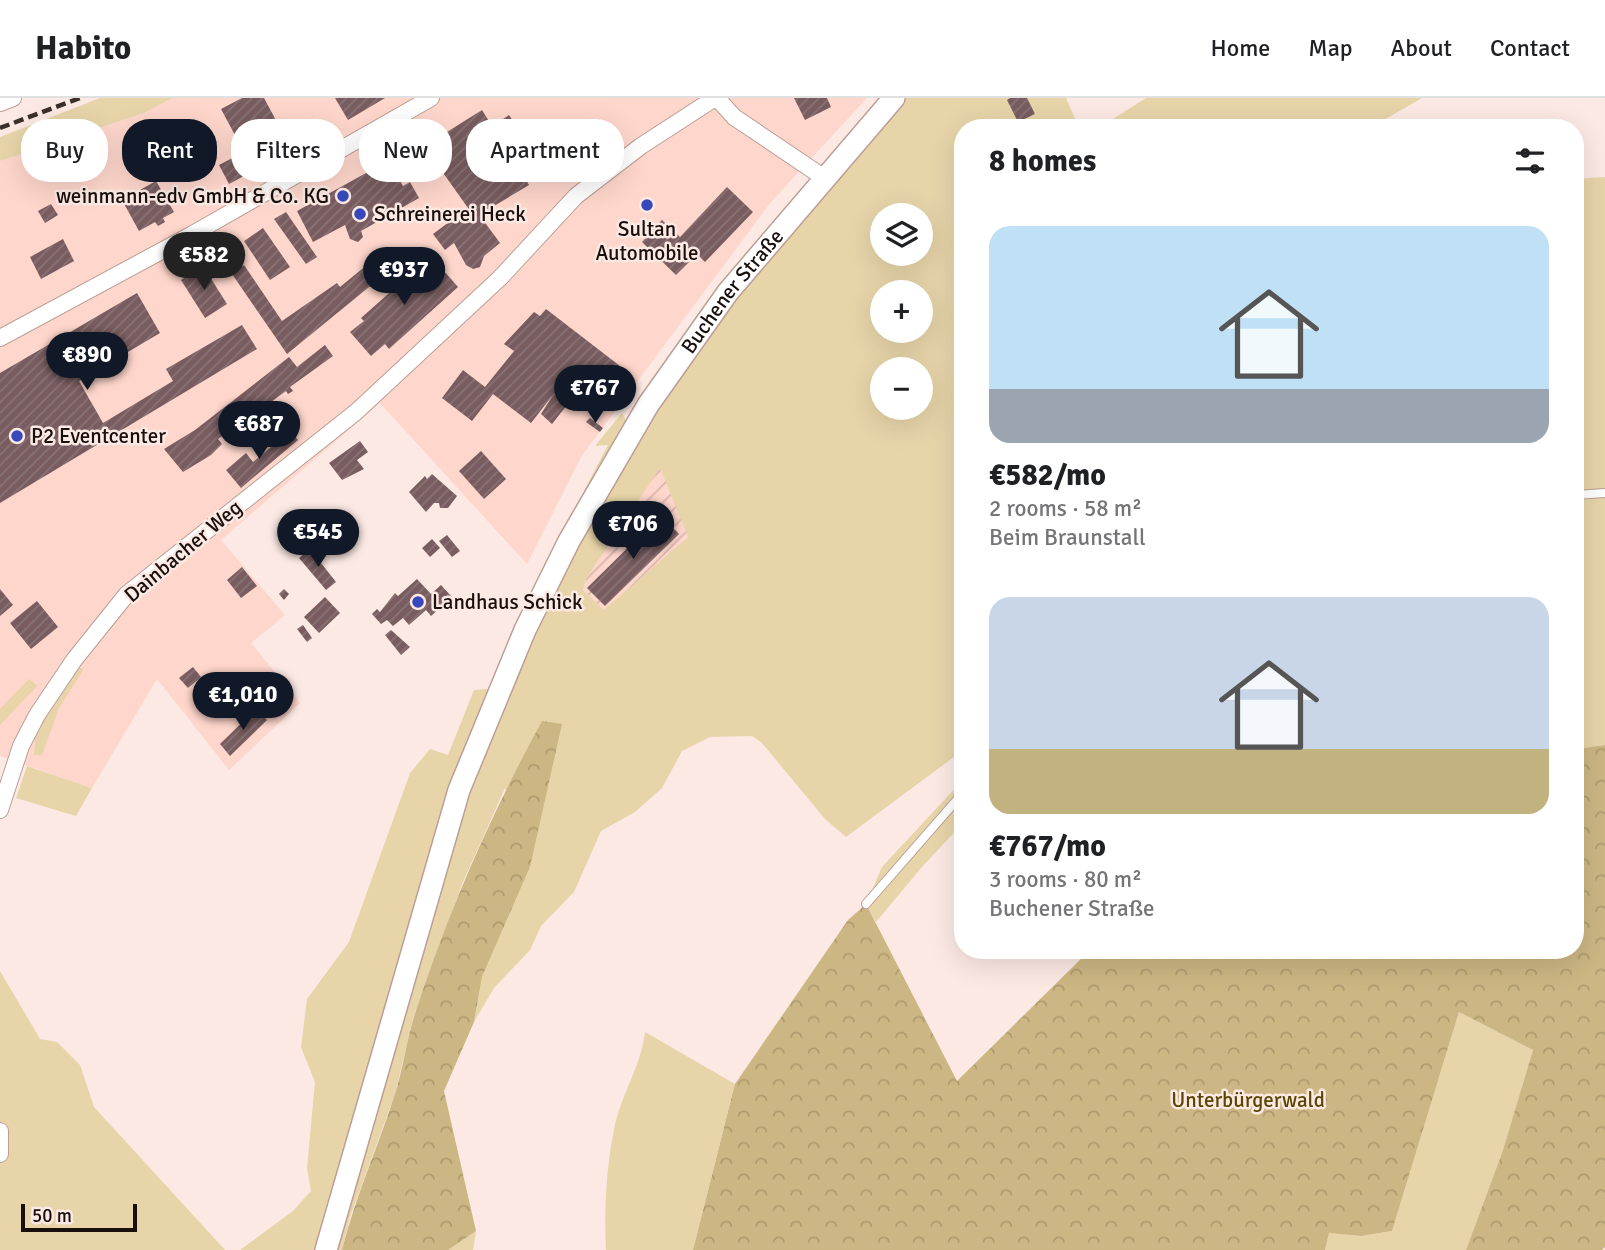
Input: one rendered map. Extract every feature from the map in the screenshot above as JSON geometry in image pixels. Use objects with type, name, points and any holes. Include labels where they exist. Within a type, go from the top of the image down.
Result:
[{"type":"main road","name":"Buchener Straße","points":[[326,1250],[392,1027],[431,878],[468,768],[525,630],[569,541],[648,405],[728,292],[823,177],[894,98]]},
{"type":"street","points":[[0,103],[13,98]]},
{"type":"street","points":[[0,338],[198,231],[431,98]]},
{"type":"street","points":[[716,98],[734,117],[823,177]]},
{"type":"street","name":"Dainbacher Weg","points":[[0,810],[21,746],[37,715],[74,660],[127,594],[356,412],[500,278],[576,195],[641,146],[716,98]]},
{"type":"street","points":[[0,1131],[0,1154]]},
{"type":"lane","points":[[1584,494],[1605,493]]},
{"type":"lane","points":[[866,904],[954,803]]},
{"type":"shaded area","points":[[100,98],[173,98],[144,113],[108,125],[108,119],[46,119]]},
{"type":"shaded area","points":[[173,98],[867,98],[771,202],[581,457],[527,564],[380,403],[221,540],[285,615],[251,643],[300,703],[229,770],[157,679],[92,788],[0,756],[0,161],[21,154],[21,182],[108,182],[108,125],[122,120],[122,182],[217,182],[217,119],[126,119]]},
{"type":"shaded area","points":[[894,98],[1066,98],[1075,119],[954,119],[954,757],[846,837],[825,819],[762,743],[752,736],[710,737],[682,751],[662,788],[635,812],[601,831],[574,892],[541,926],[530,950],[494,988],[474,1022],[482,977],[530,867],[505,788],[463,882],[413,1019],[395,1094],[350,1217],[342,1250],[240,1250],[293,1211],[311,1191],[307,1168],[315,1082],[301,1047],[307,999],[349,942],[410,773],[430,749],[448,755],[474,690],[488,689],[528,598],[608,445],[595,446],[622,413],[632,432],[648,405]],"holes":[[[660,468],[688,537],[604,610],[583,590],[586,579]]]},
{"type":"shaded area","points":[[1146,98],[1422,98],[1386,119],[1113,119]]},
{"type":"shaded area","points":[[21,129],[21,154],[0,161],[0,137]]},
{"type":"shaded area","points":[[1605,177],[1605,745],[1584,748],[1584,178]]},
{"type":"shaded area","points":[[660,467],[688,537],[605,611],[583,590],[586,579]]},
{"type":"shaded area","points":[[74,660],[83,670],[59,708],[42,755],[34,755],[37,715]]},
{"type":"shaded area","points":[[29,679],[37,686],[0,725],[0,709]]},
{"type":"shaded area","points":[[27,766],[92,788],[76,816],[16,798]]},
{"type":"shaded area","points":[[954,790],[954,833],[876,922],[866,904],[882,867]]},
{"type":"shaded area","points":[[0,971],[40,1039],[57,1042],[80,1065],[94,1107],[225,1250],[0,1250]]},
{"type":"shaded area","points":[[1459,1012],[1533,1050],[1502,1153],[1466,1250],[1325,1250],[1329,1233],[1361,1236],[1392,1231]]},
{"type":"shaded area","points":[[645,1032],[735,1084],[693,1250],[606,1250],[606,1190],[611,1144],[617,1117],[643,1045]]},
{"type":"shaded area","points":[[476,1231],[473,1250],[448,1250]]},
{"type":"green space","points":[[542,721],[562,724],[530,867],[482,977],[474,1022],[444,1091],[476,1231],[448,1250],[342,1250],[353,1211],[395,1094],[414,1017],[455,903],[487,829]]},
{"type":"green space","name":"Unterbürgerwald","points":[[1605,745],[1605,1247],[1602,1250],[1466,1250],[1502,1153],[1533,1050],[1459,1012],[1392,1231],[1361,1236],[1329,1233],[1325,1250],[693,1250],[735,1084],[848,920],[866,904],[957,1081],[1081,959],[1584,959],[1584,748]]},
{"type":"building","points":[[242,98],[264,98],[275,119],[231,119],[231,128],[221,109]]},
{"type":"building","points":[[335,98],[385,98],[348,120]]},
{"type":"building","points":[[794,98],[827,98],[831,107],[805,120]]},
{"type":"building","points":[[1027,98],[1035,114],[1016,119],[1007,100]]},
{"type":"building","points":[[482,110],[488,119],[468,119]]},
{"type":"building","points":[[466,120],[466,182],[527,182],[529,185],[489,209],[492,213],[483,220],[500,243],[484,256],[480,267],[473,269],[466,265],[454,243],[445,250],[433,234],[468,208],[450,182],[452,182],[452,129]]},
{"type":"building","points":[[231,159],[233,182],[229,184],[219,165]]},
{"type":"building","name":"Schreinerei Heck","points":[[359,177],[359,182],[401,182],[403,186],[410,182],[419,198],[361,231],[363,237],[358,242],[350,239],[345,225],[313,242],[297,211]]},
{"type":"building","points":[[157,182],[174,212],[163,218],[165,222],[158,226],[155,222],[139,231],[122,200]]},
{"type":"building","points":[[727,187],[753,212],[705,262],[697,254],[676,275],[642,242],[662,220],[680,237]]},
{"type":"building","points":[[51,204],[58,215],[45,223],[38,211]]},
{"type":"building","points":[[286,212],[317,257],[306,264],[274,219]]},
{"type":"building","points":[[263,228],[290,267],[270,280],[244,241]]},
{"type":"building","points":[[63,239],[74,261],[41,279],[30,257]]},
{"type":"building","points":[[384,251],[396,265],[287,354],[232,274],[244,265],[282,321],[337,283],[340,287]]},
{"type":"building","points":[[431,256],[458,287],[389,349],[385,344],[371,356],[350,332],[364,321],[361,318]]},
{"type":"building","points":[[203,266],[227,304],[205,318],[181,280]]},
{"type":"building","points":[[137,293],[160,333],[79,381],[103,423],[173,381],[166,369],[242,325],[257,349],[0,503],[0,373]]},
{"type":"building","points":[[546,309],[620,366],[611,378],[604,372],[582,405],[574,411],[567,405],[552,424],[541,414],[553,395],[531,423],[493,394],[472,421],[442,398],[463,370],[485,387],[514,351],[504,344],[534,312],[540,316]]},
{"type":"building","points":[[325,345],[333,356],[290,387],[293,391],[288,394],[286,391],[256,413],[254,411],[218,439],[222,444],[211,455],[183,472],[164,449],[195,430],[289,357],[297,367]]},
{"type":"building","points":[[590,418],[603,428],[600,432],[586,422]]},
{"type":"building","points":[[290,431],[298,440],[241,488],[226,470],[246,453],[253,462]]},
{"type":"building","points":[[360,441],[368,452],[357,460],[364,469],[342,480],[329,463]]},
{"type":"building","points":[[481,451],[506,479],[484,499],[459,471]]},
{"type":"building","points":[[432,474],[457,496],[448,508],[440,508],[439,503],[434,503],[426,512],[409,492],[425,476],[427,479]]},
{"type":"building","points":[[661,515],[679,534],[605,606],[587,588]]},
{"type":"building","points":[[447,535],[460,551],[452,557],[439,541]]},
{"type":"building","points":[[432,539],[440,548],[430,557],[422,548]]},
{"type":"building","points":[[310,549],[336,582],[326,590],[299,558]]},
{"type":"building","points":[[242,567],[257,586],[241,598],[227,580]]},
{"type":"building","name":"Landhaus Schick","points":[[417,579],[431,594],[441,585],[452,597],[431,616],[426,610],[409,625],[403,618],[393,626],[387,620],[381,624],[372,614],[377,609],[380,612],[395,593],[398,596]]},
{"type":"building","points":[[0,589],[13,605],[0,616]]},
{"type":"building","points":[[284,589],[289,594],[284,600],[279,594]]},
{"type":"building","points":[[325,597],[340,613],[319,633],[304,617]]},
{"type":"building","points":[[37,601],[58,627],[31,649],[10,623]]},
{"type":"building","points":[[303,625],[312,638],[307,642],[297,629]]},
{"type":"building","points":[[391,630],[410,647],[401,655],[385,635]]},
{"type":"building","points":[[193,667],[201,677],[188,688],[179,678]]},
{"type":"building","points":[[256,709],[267,720],[230,756],[220,744]]},
{"type":"railway","points":[[0,128],[80,98]]},
{"type":"place","name":"weinmann-edv GmbH & Co. KG","points":[[343,196]]},
{"type":"place","name":"Sultan Automobile","points":[[647,205]]},
{"type":"place","name":"Schreinerei Heck","points":[[360,214]]},
{"type":"place","name":"P2 Eventcenter","points":[[17,436]]},
{"type":"place","name":"Landhaus Schick","points":[[418,602]]}]
